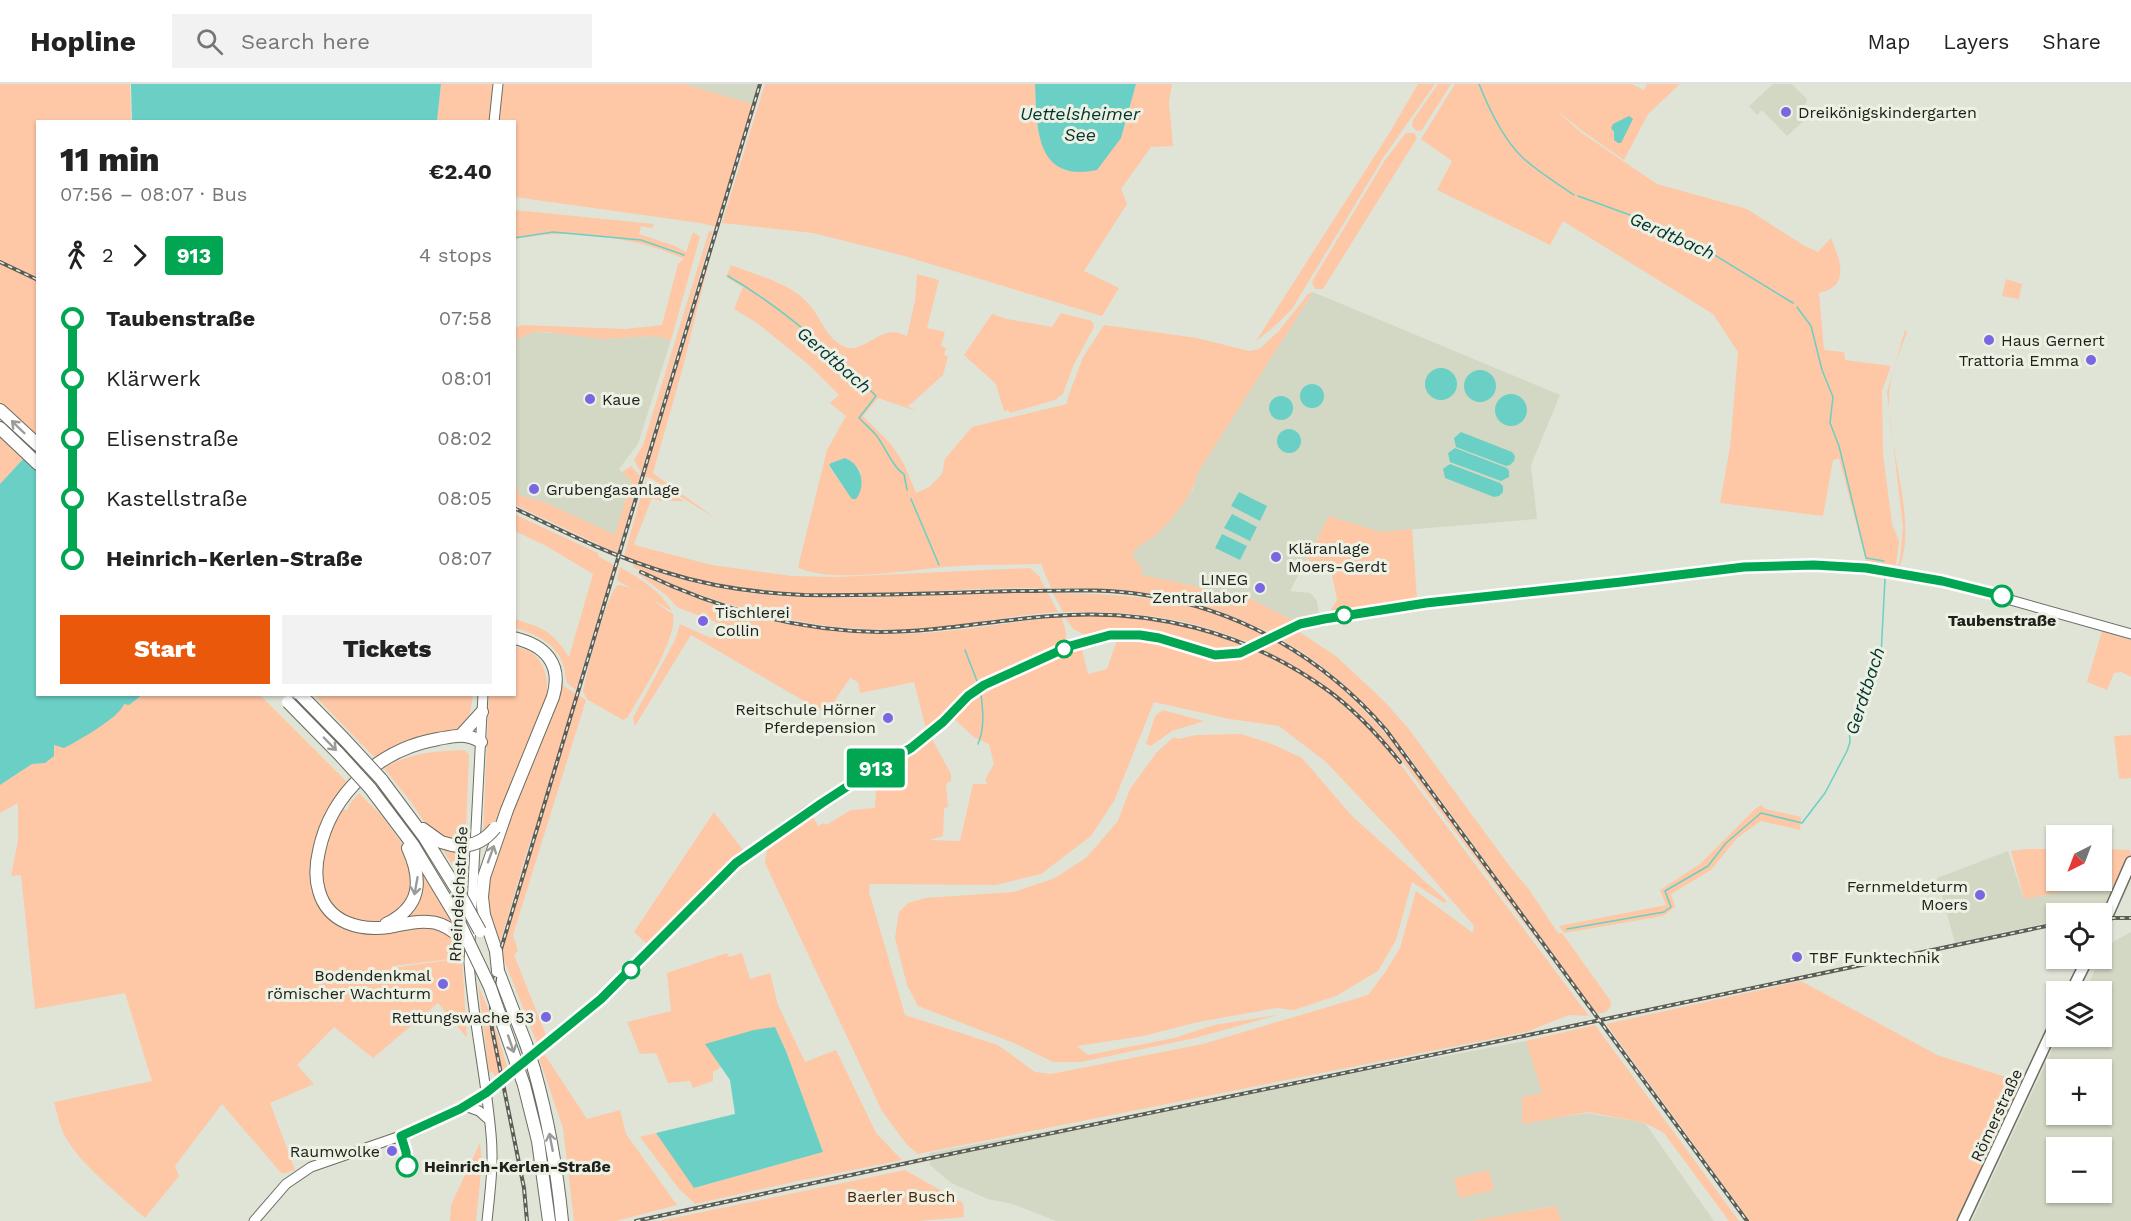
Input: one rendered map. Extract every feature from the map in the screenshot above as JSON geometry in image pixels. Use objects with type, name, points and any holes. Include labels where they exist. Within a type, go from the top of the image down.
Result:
[{"type":"highway","points":[[0,410],[36,443]]},
{"type":"highway","points":[[0,428],[36,462]]},
{"type":"highway","points":[[516,639],[532,643],[546,654],[555,669],[556,683],[507,810],[484,877],[482,897],[484,915],[498,971],[534,1069],[550,1136],[562,1221]]},
{"type":"highway","points":[[516,644],[530,647],[547,663],[552,682],[549,704]]},
{"type":"highway","points":[[282,696],[339,754],[390,813],[413,845],[474,950],[490,987],[524,1085],[538,1141],[549,1221]]},
{"type":"highway","points":[[302,696],[381,779],[411,818],[459,893],[494,955]]},
{"type":"highway","points":[[462,734],[482,712]]},
{"type":"highway","points":[[474,950],[454,932],[440,924],[431,922],[378,927],[355,926],[341,920],[329,910],[318,890],[316,875],[318,856],[329,820],[350,788],[371,768],[406,749],[427,741],[462,734],[473,736],[481,742]]},
{"type":"highway","points":[[406,749],[436,744],[481,742]]},
{"type":"highway","points":[[411,818],[436,838],[452,845],[474,844],[495,828],[507,810]]},
{"type":"highway","points":[[378,927],[388,924],[404,912],[413,899],[417,886],[416,867],[390,813]]},
{"type":"main road","points":[[494,120],[498,84]]},
{"type":"main road","points":[[254,1221],[286,1184],[311,1167],[401,1136],[465,1106],[486,1093],[601,999],[720,878],[748,853],[871,771],[911,748],[943,722],[976,690],[1070,646],[1121,633],[1159,638],[1215,655],[1232,654],[1240,653],[1300,624],[1426,603],[1611,584],[1744,567],[1814,565],[1866,568],[1974,588],[2131,633]]},
{"type":"main road","name":"Rheindeichstraße","points":[[483,696],[469,962],[471,995],[486,1093],[492,1155],[487,1221]]},
{"type":"main road","points":[[2112,905],[2131,862]]},
{"type":"main road","name":"Römerstraße","points":[[1963,1221],[2046,1043]]},
{"type":"main road","points":[[465,1106],[475,1109],[489,1120]]},
{"type":"shaded area","points":[[684,84],[762,84],[756,105]]},
{"type":"shaded area","name":"Dreikönigskindergarten","points":[[1773,84],[1792,84],[1807,99],[1805,107],[1808,117],[1787,136],[1762,110],[1757,115],[1749,106]]},
{"type":"shaded area","name":"Kläranlage Moers-Gerdt","points":[[1313,292],[1560,395],[1531,465],[1537,519],[1380,532],[1329,516],[1290,591],[1310,593],[1317,601],[1319,615],[1294,621],[1241,594],[1227,596],[1190,585],[1141,575],[1139,564],[1132,557],[1132,553],[1140,544],[1159,532],[1193,489],[1197,474]]},
{"type":"shaded area","points":[[534,332],[574,334],[602,339],[655,336],[671,340],[638,444],[619,469],[631,481],[615,536],[546,503],[518,495],[516,488],[516,339]]},
{"type":"shaded area","points":[[2008,851],[2024,899],[2066,891],[2112,891],[2112,884],[2118,884],[2109,903],[2046,903],[2046,923],[1955,943],[1937,878]]},
{"type":"shaded area","points":[[2131,932],[2131,1221],[1972,1221],[2046,1063],[2046,1125],[2112,1125],[2112,1059],[2048,1059],[2053,1047],[2112,1047],[2112,981],[2090,981],[2095,969],[2112,969],[2112,943]]},
{"type":"shaded area","points":[[1526,1041],[1542,1093],[1522,1123],[1587,1113],[1645,1123],[1714,1221],[1561,1221],[1555,1206],[1472,1221],[1056,1221],[1012,1204],[988,1199],[951,1183],[930,1165],[929,1153]]},
{"type":"green space","points":[[0,84],[130,84],[131,120],[36,120],[36,445],[0,484]]},
{"type":"green space","points":[[441,84],[684,84],[756,105],[716,227],[516,197],[516,120],[437,120]]},
{"type":"green space","points":[[765,84],[1035,84],[1037,122],[1042,145],[1048,156],[1067,171],[1121,138],[1136,84],[1172,84],[1169,103],[1173,146],[1151,147],[1121,189],[1127,204],[1084,271],[1119,288],[1102,316],[901,255],[813,233],[722,223]]},
{"type":"green space","points":[[1418,84],[1435,84],[1385,155],[1292,309],[1256,341],[1390,132]]},
{"type":"green space","points":[[1438,84],[1451,84],[1422,130],[1417,131],[1412,126],[1413,120]]},
{"type":"green space","points":[[1455,84],[1632,84],[1644,90],[1647,84],[1680,84],[1648,114],[1624,160],[1554,108],[1579,131],[1657,184],[1747,209],[1818,252],[1831,238],[1840,263],[1840,271],[1836,285],[1819,293],[1824,350],[1844,352],[1845,360],[1891,366],[1882,391],[1883,454],[1892,524],[1899,541],[1896,565],[1866,561],[1839,458],[1833,460],[1823,516],[1720,503],[1730,447],[1738,352],[1713,314],[1563,221],[1550,245],[1437,190],[1452,161],[1421,139]]},
{"type":"green space","points":[[1406,133],[1414,133],[1417,138],[1323,289],[1315,289],[1313,280],[1385,160]]},
{"type":"green space","points":[[516,210],[654,224],[652,228],[641,226],[639,234],[686,252],[693,232],[700,237],[671,340],[655,336],[602,339],[547,332],[534,332],[516,340],[516,328],[523,325],[625,329],[662,325],[678,264],[684,259],[668,252],[615,238],[578,234],[542,235],[516,239]]},
{"type":"green space","points":[[709,231],[713,231],[641,473],[634,460],[643,445]]},
{"type":"green space","points":[[731,265],[790,289],[806,301],[838,343],[850,348],[856,348],[888,333],[907,336],[915,301],[917,274],[939,280],[927,328],[945,332],[941,346],[946,348],[944,355],[948,356],[943,375],[907,406],[916,411],[878,398],[863,416],[890,443],[904,464],[916,493],[929,487],[942,474],[945,459],[972,427],[1067,404],[1083,357],[1104,325],[1197,338],[1249,351],[1259,349],[1279,331],[1308,294],[1313,292],[1197,474],[1196,481],[1182,506],[1154,537],[1143,543],[1132,555],[1141,567],[1142,575],[1190,585],[1227,596],[1241,594],[1294,621],[1270,633],[1216,610],[1164,596],[1110,589],[1051,588],[1041,564],[956,566],[848,575],[828,575],[798,567],[827,450],[846,416],[830,403],[839,395],[809,365],[757,323],[734,309],[743,287],[726,277]],"holes":[[[847,458],[861,474],[852,499],[829,466],[832,462]]]},
{"type":"green space","points":[[705,269],[707,269],[683,367],[653,473],[715,518],[652,479],[643,476]]},
{"type":"green space","points":[[2006,279],[2022,284],[2019,299],[2002,296]]},
{"type":"green space","points":[[1061,313],[1092,321],[1094,327],[1074,364],[1063,394],[1055,400],[1010,413],[1008,410],[1004,411],[996,384],[964,355],[992,314],[1052,327]]},
{"type":"green space","points":[[1905,330],[1907,332],[1891,382],[1890,415],[1887,392]]},
{"type":"green space","points":[[1893,439],[1904,506],[1904,548],[1900,566],[1898,565],[1903,527]]},
{"type":"green space","points":[[631,466],[640,476],[617,553],[516,505],[516,488],[519,495],[546,503],[615,535],[631,481],[622,472]]},
{"type":"green space","points":[[649,481],[684,501],[661,501],[652,498],[634,544],[638,546],[712,565],[792,576],[836,577],[1030,568],[1039,576],[1045,588],[815,594],[741,588],[681,575],[624,556],[645,482]]},
{"type":"green space","points":[[516,515],[598,553],[598,556],[614,565],[576,690],[567,683],[563,664],[555,650],[537,636],[516,628],[516,619],[534,625],[552,636],[569,657],[593,574],[548,547],[516,531]]},
{"type":"green space","points":[[1329,516],[1380,532],[1412,529],[1417,599],[1329,613],[1337,600],[1332,575],[1307,559]]},
{"type":"green space","points":[[634,564],[711,586],[795,597],[867,598],[1048,593],[1058,612],[931,628],[893,630],[819,625],[747,610],[711,599],[641,571],[633,567]]},
{"type":"green space","points":[[620,567],[656,591],[672,611],[618,581]]},
{"type":"green space","points":[[636,572],[705,601],[776,621],[813,628],[887,634],[924,633],[1061,617],[1066,639],[1063,646],[974,685],[927,733],[914,682],[860,693],[858,682],[850,678],[828,715],[691,635],[635,726],[633,718],[676,638],[680,624],[711,638],[728,632],[735,633],[706,617],[707,614],[702,612],[700,616],[677,607],[667,596]]},
{"type":"green space","points":[[618,585],[640,592],[673,614],[673,625],[664,651],[628,717],[623,720],[588,700],[583,692],[603,617],[613,591]]},
{"type":"green space","points":[[1053,593],[1162,600],[1215,613],[1266,635],[1250,643],[1203,627],[1158,617],[1136,614],[1063,612]]},
{"type":"green space","points":[[1109,616],[1178,625],[1245,645],[1236,650],[1215,651],[1171,637],[1123,629],[1088,636],[1073,629],[1065,617]]},
{"type":"green space","points":[[1295,629],[1337,657],[1385,702],[1408,728],[1528,888],[1558,933],[1562,933],[1610,1000],[1611,1006],[1606,1012],[1597,1014],[1407,754],[1379,720],[1331,674],[1277,637]]},
{"type":"green space","points":[[2102,631],[2131,640],[2131,677],[2121,672],[2114,673],[2107,690],[2087,682]]},
{"type":"green space","points":[[1118,637],[1132,638],[1215,659],[1228,659],[1254,649],[1295,670],[1315,684],[1352,713],[1400,764],[1589,1016],[1569,1015],[1526,1032],[918,1154],[907,1145],[882,1111],[765,863],[767,847],[812,815],[818,826],[824,823],[826,825],[851,810],[875,808],[877,771],[931,737],[951,774],[951,781],[946,784],[948,807],[944,808],[943,836],[929,840],[960,841],[973,784],[988,784],[985,780],[994,764],[989,744],[975,738],[952,717],[980,693],[1012,675],[1081,646],[1088,674],[1107,669]],"holes":[[[1154,702],[1230,719],[1279,726],[1326,762],[1392,832],[1474,926],[1473,933],[1416,891],[1400,948],[1368,995],[1203,1044],[1051,1074],[1035,1072],[998,1045],[905,1015],[869,892],[870,884],[996,885],[1041,874],[1091,836],[1114,801]]]},
{"type":"green space","points":[[1273,639],[1302,656],[1328,676],[1375,722],[1436,799],[1546,952],[1397,754],[1332,694],[1297,669],[1258,647]]},
{"type":"green space","points":[[516,647],[531,652],[541,663],[546,678],[547,695],[499,817],[483,834],[489,696],[516,696]]},
{"type":"green space","points":[[559,683],[586,700],[513,935],[518,951],[514,955],[546,1035],[537,1043],[501,952],[535,838],[531,838],[499,946],[490,918],[489,889],[491,869]]},
{"type":"green space","points":[[141,696],[261,696],[348,783],[340,809],[348,810],[349,805],[359,793],[381,815],[421,869],[455,928],[456,938],[466,957],[393,966],[392,968],[462,958],[467,1038],[438,1003],[373,1058],[334,1027],[297,1065],[314,1084],[270,1103],[295,1170],[282,1174],[222,1104],[175,1166],[179,1176],[145,1218],[100,1178],[70,1145],[59,1122],[54,1102],[152,1081],[125,993],[35,1009],[21,875],[11,876],[18,841],[18,803],[0,813],[0,785],[32,764],[45,763],[54,744],[124,703],[129,705]]},
{"type":"green space","points":[[315,696],[473,696],[464,730],[377,760]]},
{"type":"green space","points":[[1163,710],[1204,721],[1172,731],[1151,746],[1146,744],[1155,716]]},
{"type":"green space","points":[[1241,734],[1272,744],[1302,758],[1353,817],[1447,901],[1444,903],[1412,882],[1396,940],[1378,971],[1336,996],[1294,1010],[1276,1008],[1198,1022],[1143,1036],[1077,1046],[1088,1055],[1174,1038],[1214,1025],[1277,1015],[1195,1038],[1081,1062],[1053,1062],[1014,1043],[918,1006],[907,985],[895,938],[899,912],[908,903],[925,898],[1014,892],[1055,878],[1086,858],[1118,821],[1130,789],[1157,752],[1174,737],[1178,739],[1196,735]]},
{"type":"green space","points":[[2131,735],[2131,778],[2119,779],[2114,736]]},
{"type":"green space","points":[[464,750],[469,754],[464,882],[411,802],[384,768],[413,756]]},
{"type":"green space","points":[[1761,805],[1766,809],[1801,817],[1800,830],[1761,821],[1737,838],[1711,870],[1671,894],[1675,907],[1663,916],[1564,933],[1559,926],[1666,905],[1660,890],[1700,864]]},
{"type":"green space","points":[[714,812],[743,850],[647,944],[634,932]]},
{"type":"green space","points":[[2046,849],[2046,891],[2066,891],[2024,899],[2011,851]]},
{"type":"green space","points":[[2112,849],[2130,850],[2131,855],[2118,884],[2112,884]]},
{"type":"green space","points":[[727,953],[729,957],[742,953],[750,979],[770,973],[778,1005],[805,1062],[836,1050],[876,1133],[902,1160],[695,1204],[679,1189],[640,1137],[656,1133],[695,1188],[823,1152],[775,1027],[706,1044],[721,1067],[713,1072],[713,1081],[693,1088],[690,1081],[668,1083],[656,1053],[640,1054],[627,1022],[671,1011],[667,973]]},
{"type":"green space","points":[[1801,981],[1937,1055],[2022,1082],[1959,1221],[1750,1221],[1606,1024]]},
{"type":"green space","points":[[478,984],[496,1030],[508,1070],[496,1079],[493,1072],[489,1073]]},
{"type":"green space","points":[[1595,1025],[1739,1221],[1729,1221],[1664,1133],[1645,1123],[1588,1112],[1522,1124],[1522,1097],[1542,1093],[1526,1041]]},
{"type":"green space","points":[[543,1052],[587,1119],[620,1110],[626,1134],[677,1205],[616,1221],[574,1221],[563,1128],[538,1055]]},
{"type":"green space","points":[[480,1143],[482,1162],[476,1221],[450,1221],[451,1205]]},
{"type":"green space","name":"Baerler Busch","points":[[905,1170],[963,1203],[964,1217],[918,1221],[659,1221]]},
{"type":"green space","points":[[1489,1170],[1494,1190],[1459,1198],[1454,1178]]},
{"type":"green space","points":[[1556,1206],[1561,1221],[1472,1221]]},
{"type":"water","points":[[131,84],[441,84],[437,120],[132,120]]},
{"type":"water","name":"Uettelsheimer See","points":[[1035,84],[1136,84],[1121,138],[1097,170],[1077,172],[1061,168],[1051,160],[1039,134]]},
{"type":"water","points":[[1629,116],[1633,119],[1621,143],[1618,143],[1614,140],[1614,132],[1611,128],[1613,124]]},
{"type":"water","points":[[1441,368],[1453,372],[1457,384],[1453,396],[1441,400],[1429,396],[1425,384],[1429,372]]},
{"type":"water","points":[[1480,370],[1492,374],[1496,386],[1492,398],[1480,402],[1468,398],[1464,386],[1468,374]]},
{"type":"water","points":[[1312,384],[1320,388],[1324,396],[1320,404],[1312,408],[1304,404],[1300,396],[1304,388]]},
{"type":"water","points":[[1511,394],[1523,398],[1527,410],[1523,422],[1511,426],[1499,422],[1495,410],[1499,398]]},
{"type":"water","points":[[1281,396],[1289,400],[1293,408],[1289,416],[1281,420],[1273,416],[1269,408],[1273,400]]},
{"type":"water","points":[[1289,429],[1297,433],[1301,441],[1297,449],[1289,453],[1281,449],[1277,441],[1281,433]]},
{"type":"water","points":[[1461,432],[1512,452],[1515,456],[1514,461],[1506,466],[1456,447],[1454,438]]},
{"type":"water","points":[[36,445],[36,696],[141,696],[129,705],[124,704],[107,722],[79,740],[64,748],[54,745],[54,756],[45,763],[32,764],[0,785],[0,484]]},
{"type":"water","points":[[1455,448],[1507,468],[1509,477],[1501,481],[1450,462],[1448,453]]},
{"type":"water","points":[[845,458],[855,465],[861,476],[861,488],[856,499],[852,499],[829,465]]},
{"type":"water","points":[[1450,464],[1500,483],[1503,486],[1503,492],[1494,497],[1445,478],[1443,469]]},
{"type":"water","points":[[1239,492],[1267,506],[1260,521],[1231,506]]},
{"type":"water","points":[[1232,514],[1257,527],[1250,541],[1224,528]]},
{"type":"water","points":[[1222,534],[1247,546],[1240,560],[1215,548]]},
{"type":"water","points":[[775,1027],[823,1152],[694,1188],[656,1133],[735,1114],[730,1080],[705,1044],[754,1030]]},
{"type":"waterway","name":"Gerdtbach","points":[[1479,84],[1497,122],[1514,148],[1533,167],[1574,195]]},
{"type":"waterway","name":"Gerdtbach","points":[[1578,196],[1641,219],[1695,243],[1793,303]]},
{"type":"waterway","name":"Gerdtbach","points":[[516,238],[553,232],[641,240],[684,255]]},
{"type":"waterway","name":"Gerdtbach","points":[[728,276],[806,331],[876,396],[859,418],[876,435],[896,467],[904,474],[907,490]]},
{"type":"waterway","name":"Gerdtbach","points":[[1797,307],[1811,326],[1822,370],[1833,397],[1830,423],[1839,446],[1866,558],[1884,561]]},
{"type":"waterway","name":"Gerdtbach","points":[[911,499],[939,565]]},
{"type":"waterway","name":"Gerdtbach","points":[[1567,929],[1664,912],[1671,907],[1665,891],[1708,866],[1726,843],[1761,813],[1802,823],[1825,793],[1847,751],[1850,742],[1849,726],[1872,664],[1881,655],[1885,579]]},
{"type":"waterway","name":"Gerdtbach","points":[[965,650],[977,681]]},
{"type":"waterway","name":"Gerdtbach","points":[[978,744],[983,725],[981,694]]},
{"type":"railway","points":[[527,1221],[524,1188],[492,1029],[491,1006],[498,959],[760,84]]},
{"type":"railway","points":[[0,262],[36,279]]},
{"type":"railway","points":[[516,509],[590,544],[648,567],[718,586],[804,595],[1063,590],[1129,593],[1180,602],[1214,612],[1278,641],[1308,659],[1336,680],[1386,730],[1747,1221]]},
{"type":"railway","points":[[641,572],[727,607],[787,622],[849,631],[923,630],[1089,614],[1160,620],[1195,628],[1230,638],[1263,652],[1326,689],[1365,723],[1400,762]]},
{"type":"railway","points":[[2112,918],[2131,918]]},
{"type":"railway","points":[[636,1221],[2046,926]]},
{"type":"bus line","name":"913","points":[[407,1166],[401,1136],[426,1126],[479,1098],[585,1014],[720,878],[748,853],[928,736],[976,690],[1070,646],[1121,633],[1159,638],[1215,655],[1232,654],[1240,653],[1300,624],[1324,619],[1426,603],[1744,567],[1814,565],[1866,568],[1942,581],[2002,596]]},
{"type":"place","name":"Dreikönigskindergarten","points":[[1786,112]]},
{"type":"place","name":"Haus Gernert","points":[[1989,340]]},
{"type":"place","name":"Trattoria Emma","points":[[2091,360]]},
{"type":"place","name":"Kaue","points":[[590,399]]},
{"type":"place","name":"Grubengasanlage","points":[[534,489]]},
{"type":"place","name":"Kläranlage Moers-Gerdt","points":[[1276,557]]},
{"type":"place","name":"LINEG Zentrallabor","points":[[1260,588]]},
{"type":"place","name":"Taubenstraße","points":[[2002,596]]},
{"type":"place","name":"Tischlerei Collin","points":[[703,621]]},
{"type":"place","name":"Reitschule Hörner Pferdepension","points":[[888,718]]},
{"type":"place","name":"Fernmeldeturm Moers","points":[[1980,895]]},
{"type":"place","name":"TBF Funktechnik","points":[[1797,957]]},
{"type":"place","name":"Bodendenkmal römischer Wachturm","points":[[443,984]]},
{"type":"place","name":"Rettungswache 53","points":[[546,1017]]},
{"type":"place","name":"Raumwolke","points":[[392,1151]]},
{"type":"place","name":"Heinrich-Kerlen-Straße","points":[[407,1166]]}]
